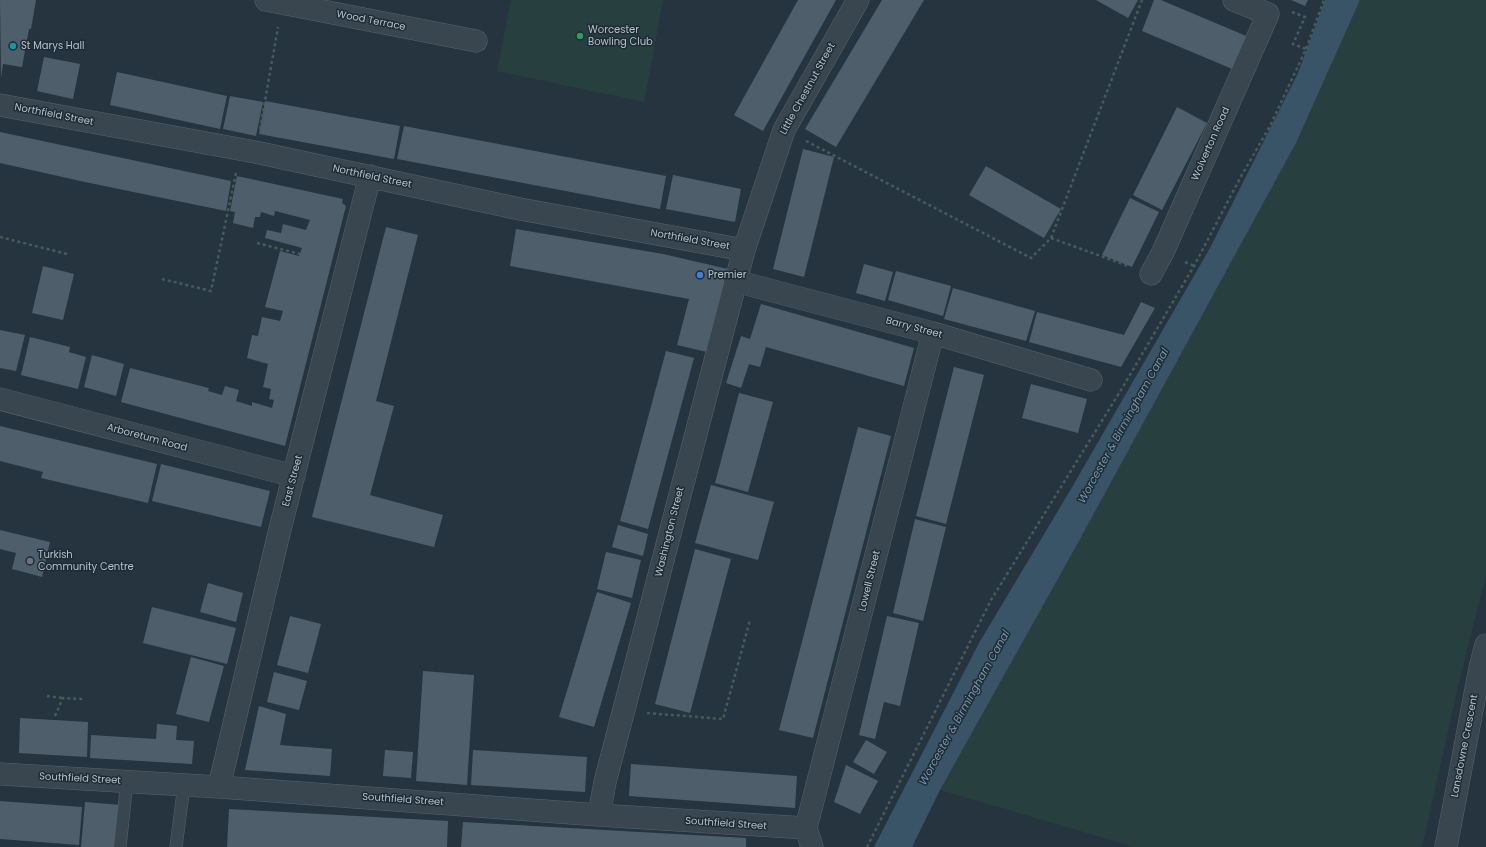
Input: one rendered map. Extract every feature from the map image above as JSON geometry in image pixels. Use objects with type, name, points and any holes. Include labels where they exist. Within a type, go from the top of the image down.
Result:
[{"type":"street","name":"Little Chestnut Street","points":[[744,250],[784,130],[858,0]]},
{"type":"street","name":"Wolverton Road","points":[[1151,274],[1163,252],[1268,14],[1234,0]]},
{"type":"street","name":"Wood Terrace","points":[[274,2],[476,41]]},
{"type":"street","name":"Northfield Street","points":[[0,105],[248,151],[520,209],[744,250]]},
{"type":"street","name":"East Street","points":[[219,787],[277,541],[370,176]]},
{"type":"street","name":"Washington Street","points":[[599,815],[624,711],[744,250]]},
{"type":"street","name":"Barry Street","points":[[735,281],[933,333],[1091,380]]},
{"type":"street","name":"Lowell Street","points":[[809,838],[933,333]]},
{"type":"street","name":"Arboretum Road","points":[[0,399],[294,476]]},
{"type":"street","name":"Lansdowne Crescent","points":[[1446,847],[1480,668],[1486,645]]},
{"type":"street","name":"Southfield Street","points":[[0,774],[219,787],[457,811],[599,815],[809,838]]},
{"type":"lane","points":[[120,847],[127,782]]},
{"type":"lane","points":[[176,847],[184,785]]},
{"type":"path","points":[[784,130],[1031,258],[1051,238],[1142,0]]},
{"type":"path","points":[[867,847],[991,600],[1121,390],[1194,266],[1239,180],[1270,126],[1306,49],[1324,0]]},
{"type":"path","points":[[162,279],[211,291],[248,151],[274,2]]},
{"type":"path","points":[[1305,17],[1293,44],[1306,49]]},
{"type":"path","points":[[0,237],[67,254]]},
{"type":"path","points":[[1051,238],[1151,274]]},
{"type":"path","points":[[257,243],[300,254]]},
{"type":"path","points":[[624,711],[723,719],[750,620]]},
{"type":"path","points":[[47,696],[82,699]]},
{"type":"path","points":[[55,716],[63,698]]},
{"type":"green space","name":"Worcester Bowling Club","points":[[511,0],[663,0],[644,102],[497,71]]},
{"type":"green space","points":[[1360,0],[1486,0],[1486,575],[1456,695],[1422,847],[1135,847],[940,790],[1074,550],[1296,143]]},
{"type":"water","name":"Worcester & Birmingham Canal","points":[[1325,0],[1360,0],[1296,143],[1074,550],[940,790],[912,847],[874,847],[979,643],[1071,489],[1210,248],[1298,73]]},
{"type":"building","name":"St Marys Hall","points":[[0,0],[36,0],[22,67],[3,64],[1,78]]},
{"type":"building","points":[[798,0],[836,0],[763,131],[734,115]]},
{"type":"building","points":[[882,0],[924,0],[836,147],[805,129]]},
{"type":"building","points":[[1096,0],[1138,0],[1128,18]]},
{"type":"building","points":[[1154,0],[1161,0],[1251,38],[1237,71],[1142,31]]},
{"type":"building","points":[[1291,0],[1308,0],[1305,6]]},
{"type":"building","points":[[44,57],[80,64],[73,99],[37,91]]},
{"type":"building","points":[[117,72],[227,96],[220,129],[110,105]]},
{"type":"building","points":[[230,96],[263,102],[256,136],[223,129]]},
{"type":"building","points":[[265,101],[400,126],[394,159],[259,134]]},
{"type":"building","points":[[1177,107],[1207,123],[1162,210],[1133,195]]},
{"type":"building","points":[[404,126],[666,176],[660,209],[397,159]]},
{"type":"building","points":[[0,132],[231,181],[226,211],[0,163]]},
{"type":"building","points":[[803,149],[834,157],[804,277],[773,269]]},
{"type":"building","points":[[986,166],[1061,209],[1044,238],[969,195]]},
{"type":"building","points":[[673,175],[741,189],[735,222],[666,209]]},
{"type":"building","points":[[237,176],[343,199],[342,203],[346,206],[285,446],[121,402],[130,368],[209,388],[208,391],[222,395],[225,386],[239,390],[236,401],[252,406],[252,402],[272,408],[274,400],[269,399],[271,389],[263,387],[268,364],[247,358],[252,335],[258,336],[262,317],[280,321],[283,311],[265,307],[280,251],[299,256],[302,248],[265,238],[267,230],[281,233],[283,224],[306,230],[310,220],[275,211],[274,216],[261,212],[260,217],[255,217],[253,228],[233,223],[235,212],[230,211]]},
{"type":"building","points":[[1130,198],[1159,212],[1132,267],[1102,255]]},
{"type":"building","points":[[386,227],[418,235],[376,401],[394,406],[370,495],[443,515],[434,547],[312,517]]},
{"type":"building","points":[[516,229],[663,254],[728,269],[707,352],[677,345],[689,299],[510,266]]},
{"type":"building","points":[[864,264],[893,272],[885,301],[856,293]]},
{"type":"building","points":[[43,266],[74,274],[63,320],[32,313]]},
{"type":"building","points":[[896,271],[951,286],[943,316],[888,300]]},
{"type":"building","points":[[953,288],[1035,311],[1026,341],[944,319]]},
{"type":"building","points":[[1141,302],[1155,308],[1121,367],[1029,342],[1037,312],[1124,335]]},
{"type":"building","points":[[761,304],[914,348],[904,386],[766,347],[760,367],[749,364],[741,388],[726,383],[741,336],[750,339]]},
{"type":"building","points":[[0,330],[25,335],[16,371],[0,368]]},
{"type":"building","points":[[30,337],[70,347],[69,352],[86,357],[78,389],[21,375]]},
{"type":"building","points":[[666,351],[694,358],[648,529],[620,521]]},
{"type":"building","points":[[92,355],[124,364],[116,396],[84,387]]},
{"type":"building","points":[[954,367],[984,375],[946,524],[916,516]]},
{"type":"building","points":[[1031,384],[1087,399],[1078,433],[1022,418]]},
{"type":"building","points":[[739,393],[773,402],[748,492],[715,483]]},
{"type":"building","points":[[0,426],[157,464],[148,503],[41,478],[43,472],[0,461]]},
{"type":"building","points":[[858,427],[891,436],[813,738],[779,730]]},
{"type":"building","points":[[161,464],[270,491],[261,527],[152,501]]},
{"type":"building","points":[[711,485],[774,502],[758,560],[695,543]]},
{"type":"building","points":[[915,519],[946,527],[923,621],[893,613]]},
{"type":"building","points":[[618,525],[648,534],[643,556],[612,547]]},
{"type":"building","name":"Turkish Community Centre","points":[[0,530],[50,542],[42,577],[12,569],[16,553],[0,549]]},
{"type":"building","points":[[695,549],[731,559],[690,713],[655,704]]},
{"type":"building","points":[[606,552],[641,560],[632,598],[597,589]]},
{"type":"building","points":[[208,583],[243,593],[236,622],[200,612]]},
{"type":"building","points":[[597,592],[631,603],[594,727],[559,717]]},
{"type":"building","points":[[152,607],[236,628],[227,664],[143,643]]},
{"type":"building","points":[[290,616],[321,624],[308,673],[277,665]]},
{"type":"building","points":[[887,616],[919,623],[900,706],[884,702],[875,739],[859,735]]},
{"type":"building","points":[[191,657],[224,666],[209,722],[176,714]]},
{"type":"building","points":[[423,671],[474,675],[467,785],[416,781]]},
{"type":"building","points":[[274,672],[307,681],[299,710],[267,702]]},
{"type":"building","points":[[259,706],[286,714],[280,745],[332,749],[330,776],[245,770]]},
{"type":"building","points":[[20,718],[88,722],[87,757],[19,753]]},
{"type":"building","points":[[157,724],[177,726],[176,740],[194,741],[192,764],[90,758],[91,735],[156,739]]},
{"type":"building","points":[[866,740],[887,752],[874,774],[853,762]]},
{"type":"building","points":[[385,750],[413,752],[411,778],[383,776]]},
{"type":"building","points":[[473,750],[587,757],[585,792],[471,785]]},
{"type":"building","points":[[631,764],[797,776],[795,808],[629,796]]},
{"type":"building","points":[[846,765],[878,781],[860,814],[834,802]]},
{"type":"building","points":[[0,801],[82,807],[79,845],[0,839]]},
{"type":"building","points":[[85,802],[121,805],[118,847],[81,847]]},
{"type":"building","points":[[229,809],[448,821],[447,847],[227,847]]},
{"type":"building","points":[[463,822],[746,838],[746,847],[461,847]]},
{"type":"place","name":"Worcester Bowling Club","points":[[580,36]]},
{"type":"place","name":"St Marys Hall","points":[[13,46]]},
{"type":"place","name":"Premier","points":[[700,275]]},
{"type":"place","name":"Turkish Community Centre","points":[[30,561]]}]
